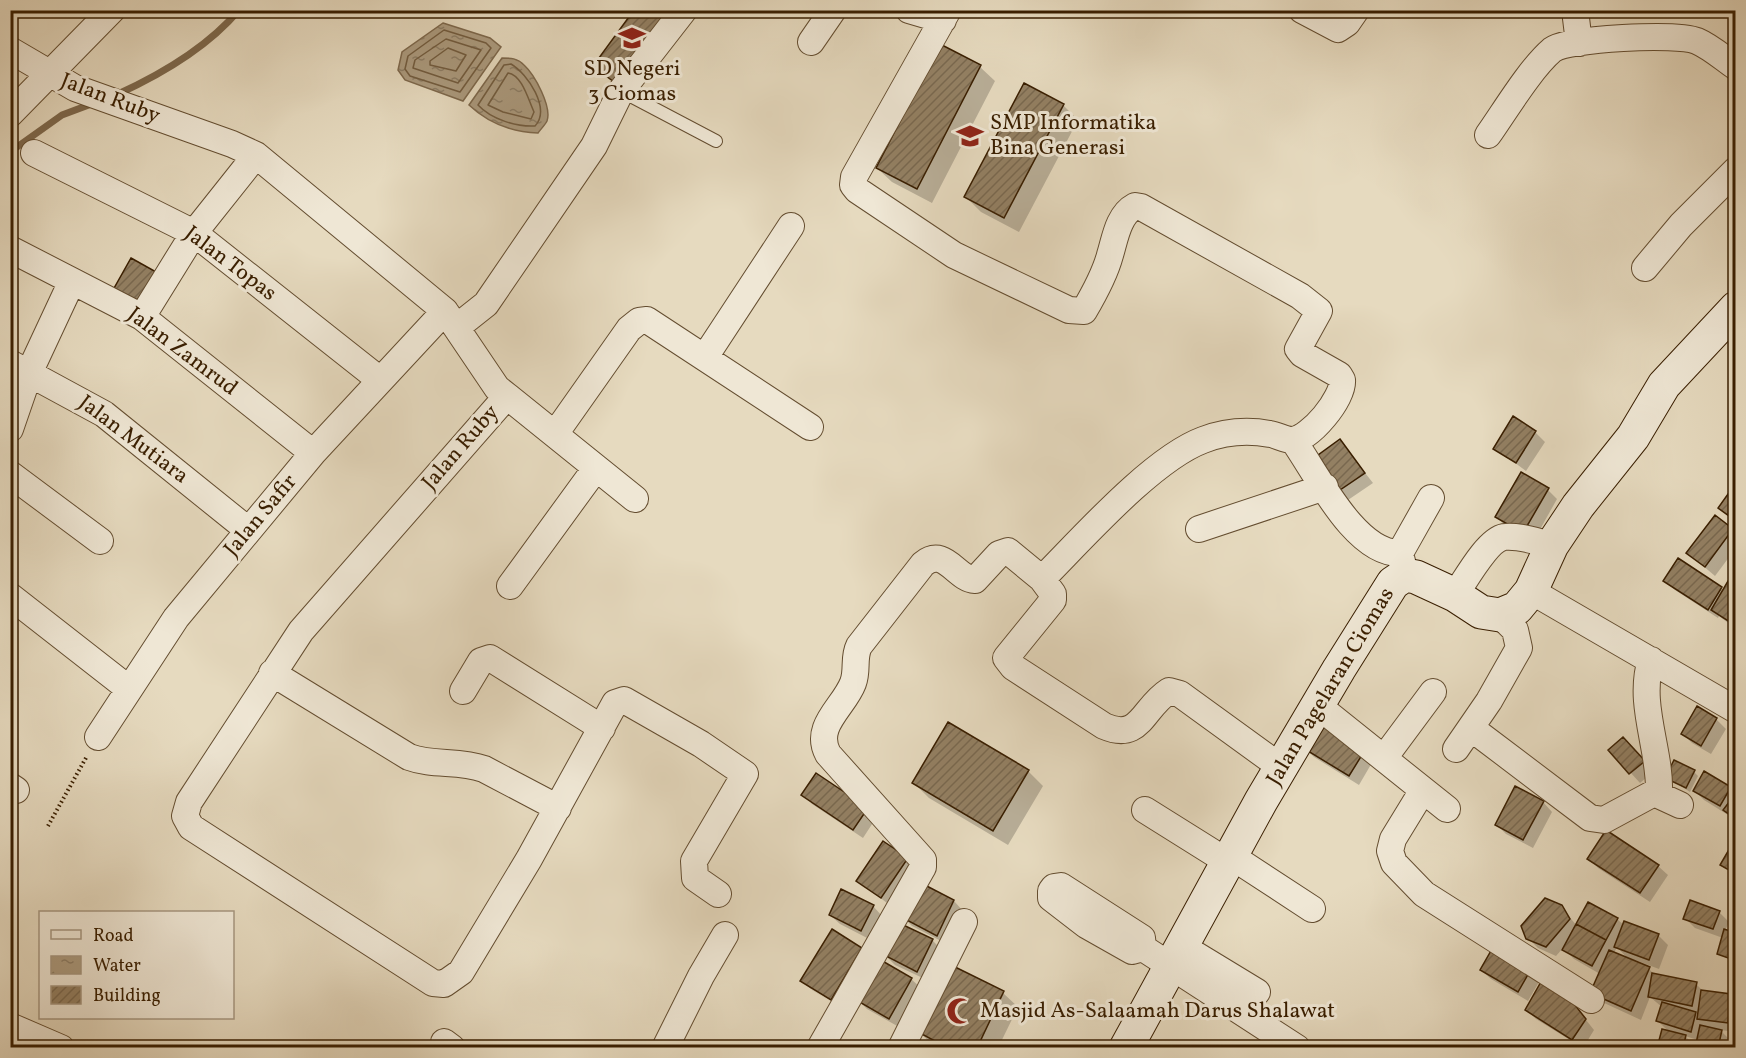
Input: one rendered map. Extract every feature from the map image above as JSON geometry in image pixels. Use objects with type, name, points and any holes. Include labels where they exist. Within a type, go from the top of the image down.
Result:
[{"type":"main road","points":[[1500,615],[1517,608],[1531,591],[1552,545],[1578,506],[1633,437],[1664,385],[1736,308]]},
{"type":"main road","name":"Jalan Pagelaran Ciomas","points":[[1126,1047],[1317,705],[1394,583],[1402,564],[1481,612],[1500,615]]},
{"type":"street","points":[[10,114],[112,10]]},
{"type":"street","name":"Jalan Safir","points":[[98,737],[176,618],[314,453],[380,380],[451,319],[486,304],[594,146],[621,91],[684,10]]},
{"type":"street","points":[[811,42],[833,10]]},
{"type":"street","points":[[909,10],[946,15],[854,177],[853,185],[857,190],[954,255],[1069,310],[1084,311],[1111,255],[1114,237],[1127,213],[1135,206],[1300,296],[1319,311],[1298,349],[1302,354],[1339,375],[1343,386],[1328,412],[1308,433],[1293,440],[1270,434],[1233,433],[1202,440],[1182,450],[1153,471],[1041,579]]},
{"type":"street","points":[[1302,10],[1338,29],[1347,23],[1356,10]]},
{"type":"street","points":[[1575,10],[1580,43]]},
{"type":"street","points":[[1488,135],[1546,56],[1562,45],[1681,37],[1697,41],[1736,67]]},
{"type":"street","name":"Jalan Ruby","points":[[10,50],[75,87],[232,144],[256,155],[451,319],[497,388],[507,396],[312,618],[272,673],[189,802],[185,816],[191,827],[433,983],[444,984],[461,972],[558,808]]},
{"type":"street","name":"Jalan Topas","points":[[34,153],[194,233],[380,380]]},
{"type":"street","points":[[142,317],[194,233],[256,155]]},
{"type":"street","points":[[1645,268],[1681,225],[1732,179]]},
{"type":"street","points":[[705,357],[790,226]]},
{"type":"street","name":"Jalan Zamrud","points":[[10,249],[142,317],[314,453]]},
{"type":"street","points":[[10,429],[20,367],[72,281]]},
{"type":"street","points":[[555,434],[629,329],[639,321],[653,322],[810,427]]},
{"type":"street","name":"Jalan Mutiara","points":[[20,367],[104,414],[248,530]]},
{"type":"street","points":[[507,396],[635,498]]},
{"type":"street","points":[[1293,440],[1351,526],[1367,543],[1390,554],[1402,564],[1431,498]]},
{"type":"street","points":[[510,586],[596,468]]},
{"type":"street","points":[[10,474],[100,541]]},
{"type":"street","points":[[1198,529],[1325,487]]},
{"type":"street","points":[[1455,595],[1480,558],[1494,542],[1502,537],[1552,545]]},
{"type":"street","points":[[825,1046],[923,867],[923,860],[828,754],[823,744],[824,732],[853,683],[856,671],[855,653],[859,646],[922,564],[931,559],[947,561],[968,579],[975,580],[999,554],[1008,551],[1041,579],[1053,594],[1053,600],[1008,654],[1009,663],[1104,726],[1117,732],[1128,731],[1137,725],[1160,696],[1169,691],[1180,693],[1282,768]]},
{"type":"street","points":[[1531,591],[1736,710]]},
{"type":"street","points":[[10,596],[129,689]]},
{"type":"street","points":[[1456,749],[1514,660],[1519,648],[1515,630],[1500,615]]},
{"type":"street","points":[[463,691],[481,661],[490,658],[602,728]]},
{"type":"street","points":[[1471,728],[1584,814],[1598,821],[1604,820],[1646,796],[1669,799],[1652,745],[1646,680],[1651,660]]},
{"type":"street","points":[[272,673],[409,757],[430,763],[477,766],[558,808],[615,703],[624,700],[701,744],[745,774],[694,861],[694,878],[718,894]]},
{"type":"street","points":[[1384,758],[1432,692]]},
{"type":"street","points":[[1317,705],[1447,809]]},
{"type":"street","points":[[1423,790],[1394,839],[1390,851],[1394,863],[1424,894],[1592,1000]]},
{"type":"street","points":[[1145,810],[1312,909]]},
{"type":"street","points":[[902,1047],[964,922]]},
{"type":"street","points":[[665,1047],[700,976],[725,935]]},
{"type":"street","points":[[1143,948],[1177,956],[1257,992]]},
{"type":"street","points":[[1177,956],[1298,1047]]},
{"type":"street","points":[[10,1026],[61,1047]]},
{"type":"lane","points":[[621,91],[716,141]]},
{"type":"path","points":[[48,826],[98,737]]},
{"type":"water","points":[[443,23],[490,38],[501,47],[463,101],[405,80],[398,70],[402,52]]},
{"type":"water","points":[[502,58],[514,59],[521,63],[533,76],[545,100],[547,121],[538,133],[519,131],[501,125],[484,117],[469,105]]},
{"type":"building","name":"SD Negeri 3 Ciomas","points":[[634,10],[672,10],[618,85],[593,66]]},
{"type":"building","points":[[940,44],[981,65],[917,189],[876,168]]},
{"type":"building","points":[[1024,83],[1064,104],[1004,218],[964,197]]},
{"type":"building","points":[[131,258],[158,273],[139,306],[113,290]]},
{"type":"building","points":[[1513,416],[1536,431],[1516,463],[1493,449]]},
{"type":"building","points":[[1340,439],[1365,473],[1337,492],[1314,458]]},
{"type":"building","points":[[1521,472],[1549,488],[1523,533],[1495,517]]},
{"type":"building","points":[[1733,487],[1736,489],[1736,521],[1718,508]]},
{"type":"building","points":[[1715,515],[1733,529],[1705,567],[1686,553]]},
{"type":"building","points":[[1678,558],[1722,587],[1708,610],[1663,581]]},
{"type":"building","points":[[1728,581],[1736,586],[1736,626],[1711,610]]},
{"type":"building","points":[[1697,706],[1717,718],[1701,746],[1681,734]]},
{"type":"building","points":[[948,722],[1029,770],[993,831],[912,783]]},
{"type":"building","points":[[1318,723],[1365,750],[1349,776],[1303,748]]},
{"type":"building","points":[[1623,737],[1645,761],[1629,774],[1608,750]]},
{"type":"building","points":[[1674,760],[1695,770],[1686,788],[1665,778]]},
{"type":"building","points":[[1704,771],[1731,787],[1720,806],[1693,791]]},
{"type":"building","points":[[816,773],[868,808],[853,830],[801,795]]},
{"type":"building","points":[[1515,786],[1544,801],[1523,840],[1495,825]]},
{"type":"building","points":[[1736,793],[1736,819],[1723,810]]},
{"type":"building","points":[[1606,830],[1659,865],[1640,893],[1587,859]]},
{"type":"building","points":[[883,841],[908,858],[881,898],[856,881]]},
{"type":"building","points":[[1734,841],[1736,842],[1736,874],[1720,865]]},
{"type":"building","points":[[919,882],[954,900],[937,936],[901,917]]},
{"type":"building","points":[[841,889],[874,905],[861,931],[829,915]]},
{"type":"building","points":[[1545,898],[1562,905],[1570,919],[1546,947],[1526,939],[1521,926]]},
{"type":"building","points":[[1690,900],[1720,911],[1713,929],[1683,919]]},
{"type":"building","points":[[1588,902],[1618,918],[1606,940],[1576,924]]},
{"type":"building","points":[[1624,921],[1659,934],[1649,960],[1614,947]]},
{"type":"building","points":[[899,923],[933,939],[917,972],[884,955]]},
{"type":"building","points":[[1576,924],[1606,940],[1592,966],[1562,950]]},
{"type":"building","points":[[832,929],[862,948],[831,1000],[800,981]]},
{"type":"building","points":[[1724,929],[1736,933],[1734,960],[1717,954]]},
{"type":"building","points":[[1492,949],[1530,971],[1518,992],[1480,970]]},
{"type":"building","points":[[1609,950],[1650,967],[1631,1011],[1590,993]]},
{"type":"building","points":[[879,959],[912,978],[889,1019],[856,1000]]},
{"type":"building","name":"Masjid As-Salaamah Darus Shalawat","points":[[949,964],[1004,991],[977,1048],[948,1048],[916,1031]]},
{"type":"building","points":[[1652,973],[1697,982],[1692,1006],[1648,997]]},
{"type":"building","points":[[1542,980],[1567,995],[1586,1019],[1572,1040],[1525,1010]]},
{"type":"building","points":[[1701,990],[1731,994],[1728,1023],[1697,1019]]},
{"type":"building","points":[[1662,1002],[1696,1012],[1691,1032],[1656,1021]]},
{"type":"building","points":[[1700,1025],[1722,1030],[1718,1048],[1695,1048]]},
{"type":"building","points":[[1662,1029],[1686,1035],[1683,1048],[1657,1048]]},
{"type":"waterway","points":[[116,95],[149,79],[198,48],[239,10]]},
{"type":"waterway","points":[[10,152],[62,115],[94,103]]},
{"type":"place","name":"SD Negeri 3 Ciomas","points":[[632,38]]},
{"type":"place","name":"SMP Informatika Bina Generasi","points":[[970,136]]},
{"type":"place","name":"Masjid As-Salaamah Darus Shalawat","points":[[960,1011]]}]
